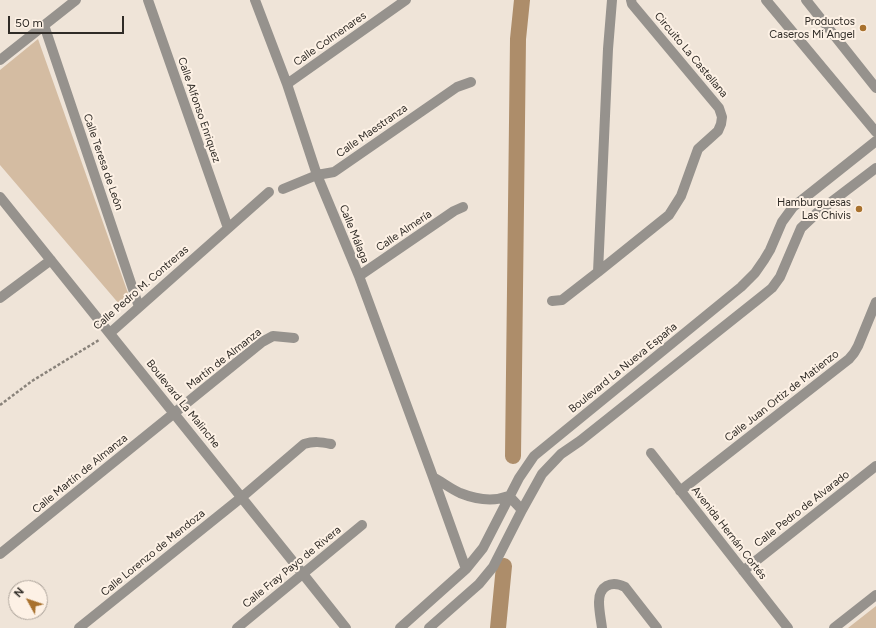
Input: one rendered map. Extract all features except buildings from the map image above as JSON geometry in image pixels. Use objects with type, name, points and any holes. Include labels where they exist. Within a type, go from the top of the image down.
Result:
[{"type":"street","points":[[0,60],[76,0]]},
{"type":"street","name":"Calle Alfonso Enriquez","points":[[148,0],[228,228]]},
{"type":"street","name":"Calle Málaga","points":[[255,0],[287,84],[317,175],[359,276],[466,569]]},
{"type":"street","name":"Calle Colmenares","points":[[287,84],[406,0]]},
{"type":"street","points":[[598,272],[608,49],[612,0]]},
{"type":"street","name":"Circuito La Castellana","points":[[552,301],[562,300],[668,215],[681,196],[698,149],[718,131],[721,124],[722,117],[719,108],[632,4],[631,0]]},
{"type":"street","points":[[766,0],[876,132]]},
{"type":"street","points":[[806,0],[876,88]]},
{"type":"street","name":"Calle Teresa de León","points":[[44,25],[139,307]]},
{"type":"street","name":"Calle Maestranza","points":[[282,189],[317,175],[334,172],[457,87],[471,82]]},
{"type":"street","name":"Boulevard La Nueva España","points":[[400,628],[466,569],[483,548],[509,496],[534,456],[741,287],[755,273],[764,260],[782,222],[794,207],[876,141]]},
{"type":"street","points":[[429,628],[479,584],[493,567],[542,474],[561,454],[586,436],[772,288],[780,277],[801,228],[818,212],[876,168]]},
{"type":"street","name":"Calle Pedro M. Contreras","points":[[110,333],[269,192]]},
{"type":"street","name":"Boulevard La Malinche","points":[[0,197],[346,628]]},
{"type":"street","name":"Calle Almería","points":[[359,276],[454,211],[463,207]]},
{"type":"street","points":[[0,298],[51,260]]},
{"type":"street","name":"Calle Juan Ortiz de Matienzo","points":[[680,491],[849,359],[854,354],[858,346],[876,302]]},
{"type":"street","name":"Martín de Almanza","points":[[174,413],[262,342],[273,336],[294,338]]},
{"type":"street","name":"Calle Martín de Almanza","points":[[0,554],[174,413]]},
{"type":"street","name":"Calle Lorenzo de Mendoza","points":[[79,628],[242,497],[304,444],[317,442],[331,444]]},
{"type":"street","name":"Avenida Hernán Cortés","points":[[650,453],[788,628]]},
{"type":"street","name":"Calle Pedro de Alvarado","points":[[743,571],[876,466]]},
{"type":"street","points":[[433,477],[459,492],[474,498],[502,499],[509,496],[522,510]]},
{"type":"street","name":"Calle Fray Payo de Rivera","points":[[237,628],[362,525]]},
{"type":"street","points":[[602,628],[599,601],[600,594],[608,584],[620,584],[625,587],[657,628]]},
{"type":"street","points":[[834,628],[876,595]]},
{"type":"path","name":"Calle Pedro M. Contreras","points":[[0,405],[32,381],[110,333]]},
{"type":"shaded area","points":[[38,39],[129,296],[120,305],[0,165],[0,70]]},
{"type":"shaded area","points":[[876,606],[876,628],[848,628]]},
{"type":"waterway","points":[[513,456],[518,39],[522,0]]},
{"type":"waterway","points":[[498,628],[504,566]]},
{"type":"place","name":"Productos Caseros Mi Angel","points":[[863,28]]},
{"type":"place","name":"Hamburguesas Las Chivis","points":[[859,209]]}]
